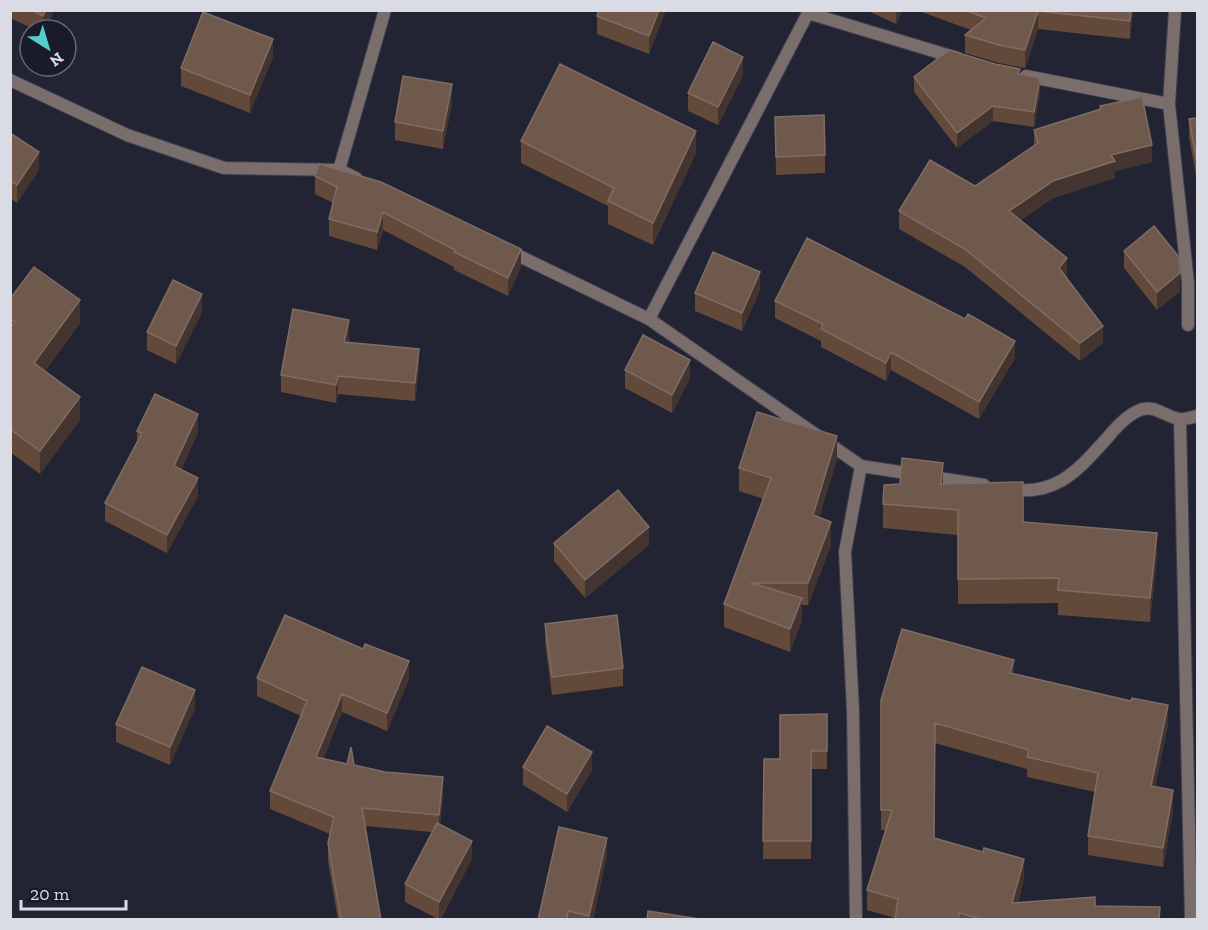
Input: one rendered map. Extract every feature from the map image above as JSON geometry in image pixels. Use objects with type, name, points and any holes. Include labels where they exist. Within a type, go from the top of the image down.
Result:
[{"type":"street","points":[[339,170],[385,10]]},
{"type":"street","points":[[1175,10],[1169,104],[1188,283],[1188,325]]},
{"type":"street","points":[[649,319],[808,13],[964,60]]},
{"type":"street","points":[[1008,73],[1169,104]]},
{"type":"street","points":[[10,80],[127,135],[225,168],[339,170],[371,185]]},
{"type":"street","points":[[499,247],[649,319],[861,466],[1023,492],[1054,484],[1075,473],[1121,422],[1141,409],[1161,411],[1180,420],[1197,416]]},
{"type":"street","points":[[1180,420],[1193,913]]},
{"type":"street","points":[[856,920],[853,711],[844,552],[861,466]]},
{"type":"building","points":[[32,10],[46,10],[43,16]]},
{"type":"building","points":[[599,10],[659,10],[649,36],[597,16]]},
{"type":"building","points":[[965,10],[1131,10],[1130,21],[1038,11],[1025,50],[965,35],[986,18]]},
{"type":"building","points":[[203,12],[273,39],[250,95],[181,68]]},
{"type":"building","points":[[713,42],[743,57],[718,107],[688,93]]},
{"type":"building","points":[[949,50],[1020,69],[1018,74],[1040,78],[1034,112],[993,106],[957,133],[914,77]]},
{"type":"building","points":[[560,64],[696,131],[653,223],[608,201],[614,188],[521,141]]},
{"type":"building","points":[[403,76],[452,84],[443,131],[395,122]]},
{"type":"building","points":[[1142,97],[1152,145],[1111,155],[1115,161],[1053,181],[1009,211],[1067,258],[1059,268],[1103,326],[1080,343],[965,249],[899,211],[930,160],[975,186],[1038,143],[1034,130],[1101,109],[1100,106]]},
{"type":"building","points":[[824,115],[825,155],[776,157],[775,117]]},
{"type":"building","points":[[1197,118],[1197,163],[1189,119]]},
{"type":"building","points":[[10,133],[39,152],[17,185],[10,180]]},
{"type":"building","points":[[319,164],[381,182],[521,249],[508,278],[454,252],[455,250],[383,212],[377,232],[329,219],[337,187],[315,176]]},
{"type":"building","points":[[1154,226],[1179,257],[1180,266],[1180,273],[1157,292],[1124,251]]},
{"type":"building","points":[[807,238],[965,319],[968,314],[1015,341],[979,402],[891,352],[886,363],[821,329],[823,324],[775,301]]},
{"type":"building","points":[[713,252],[760,272],[742,313],[695,293]]},
{"type":"building","points":[[34,267],[80,300],[34,363],[80,397],[40,451],[10,429],[10,329],[15,322],[10,319],[10,299]]},
{"type":"building","points":[[173,280],[202,294],[176,346],[147,332]]},
{"type":"building","points":[[293,309],[349,320],[344,342],[419,349],[415,383],[338,376],[336,385],[281,375]]},
{"type":"building","points":[[643,335],[690,360],[672,395],[625,370]]},
{"type":"building","points":[[155,394],[198,414],[174,466],[198,478],[167,535],[105,503],[142,433],[137,431]]},
{"type":"building","points":[[757,412],[837,436],[813,515],[831,522],[808,583],[751,583],[802,598],[790,629],[724,604],[771,478],[739,468]]},
{"type":"building","points":[[902,458],[943,463],[941,484],[1023,482],[1023,522],[1157,533],[1150,598],[1058,590],[1059,578],[958,579],[958,510],[883,504],[884,485],[900,484]]},
{"type":"building","points":[[618,490],[649,527],[585,580],[554,543]]},
{"type":"building","points":[[285,615],[363,649],[365,644],[409,661],[387,713],[342,694],[316,757],[347,764],[351,747],[354,765],[385,772],[443,777],[439,815],[362,808],[381,920],[341,920],[328,843],[334,817],[270,791],[307,701],[257,678]]},
{"type":"building","points":[[617,615],[623,668],[552,677],[545,624]]},
{"type":"building","points":[[902,629],[1014,660],[1010,673],[1131,701],[1132,698],[1168,705],[1151,786],[1173,790],[1163,848],[1088,836],[1098,773],[1027,757],[1029,750],[935,723],[934,838],[983,852],[984,848],[1024,859],[1012,903],[1095,897],[1095,906],[1160,907],[1159,920],[985,920],[959,913],[958,920],[895,920],[898,899],[867,890],[892,810],[881,810],[881,700]]},
{"type":"building","points":[[142,667],[195,690],[170,747],[116,724]]},
{"type":"building","points":[[827,714],[827,751],[811,751],[811,841],[763,841],[764,759],[780,759],[780,715]]},
{"type":"building","points":[[547,726],[592,752],[567,794],[523,767]]},
{"type":"building","points":[[437,823],[472,841],[439,902],[405,884]]},
{"type":"building","points":[[559,827],[607,838],[589,916],[568,911],[567,920],[538,920]]},
{"type":"building","points":[[648,911],[706,920],[647,920]]}]
